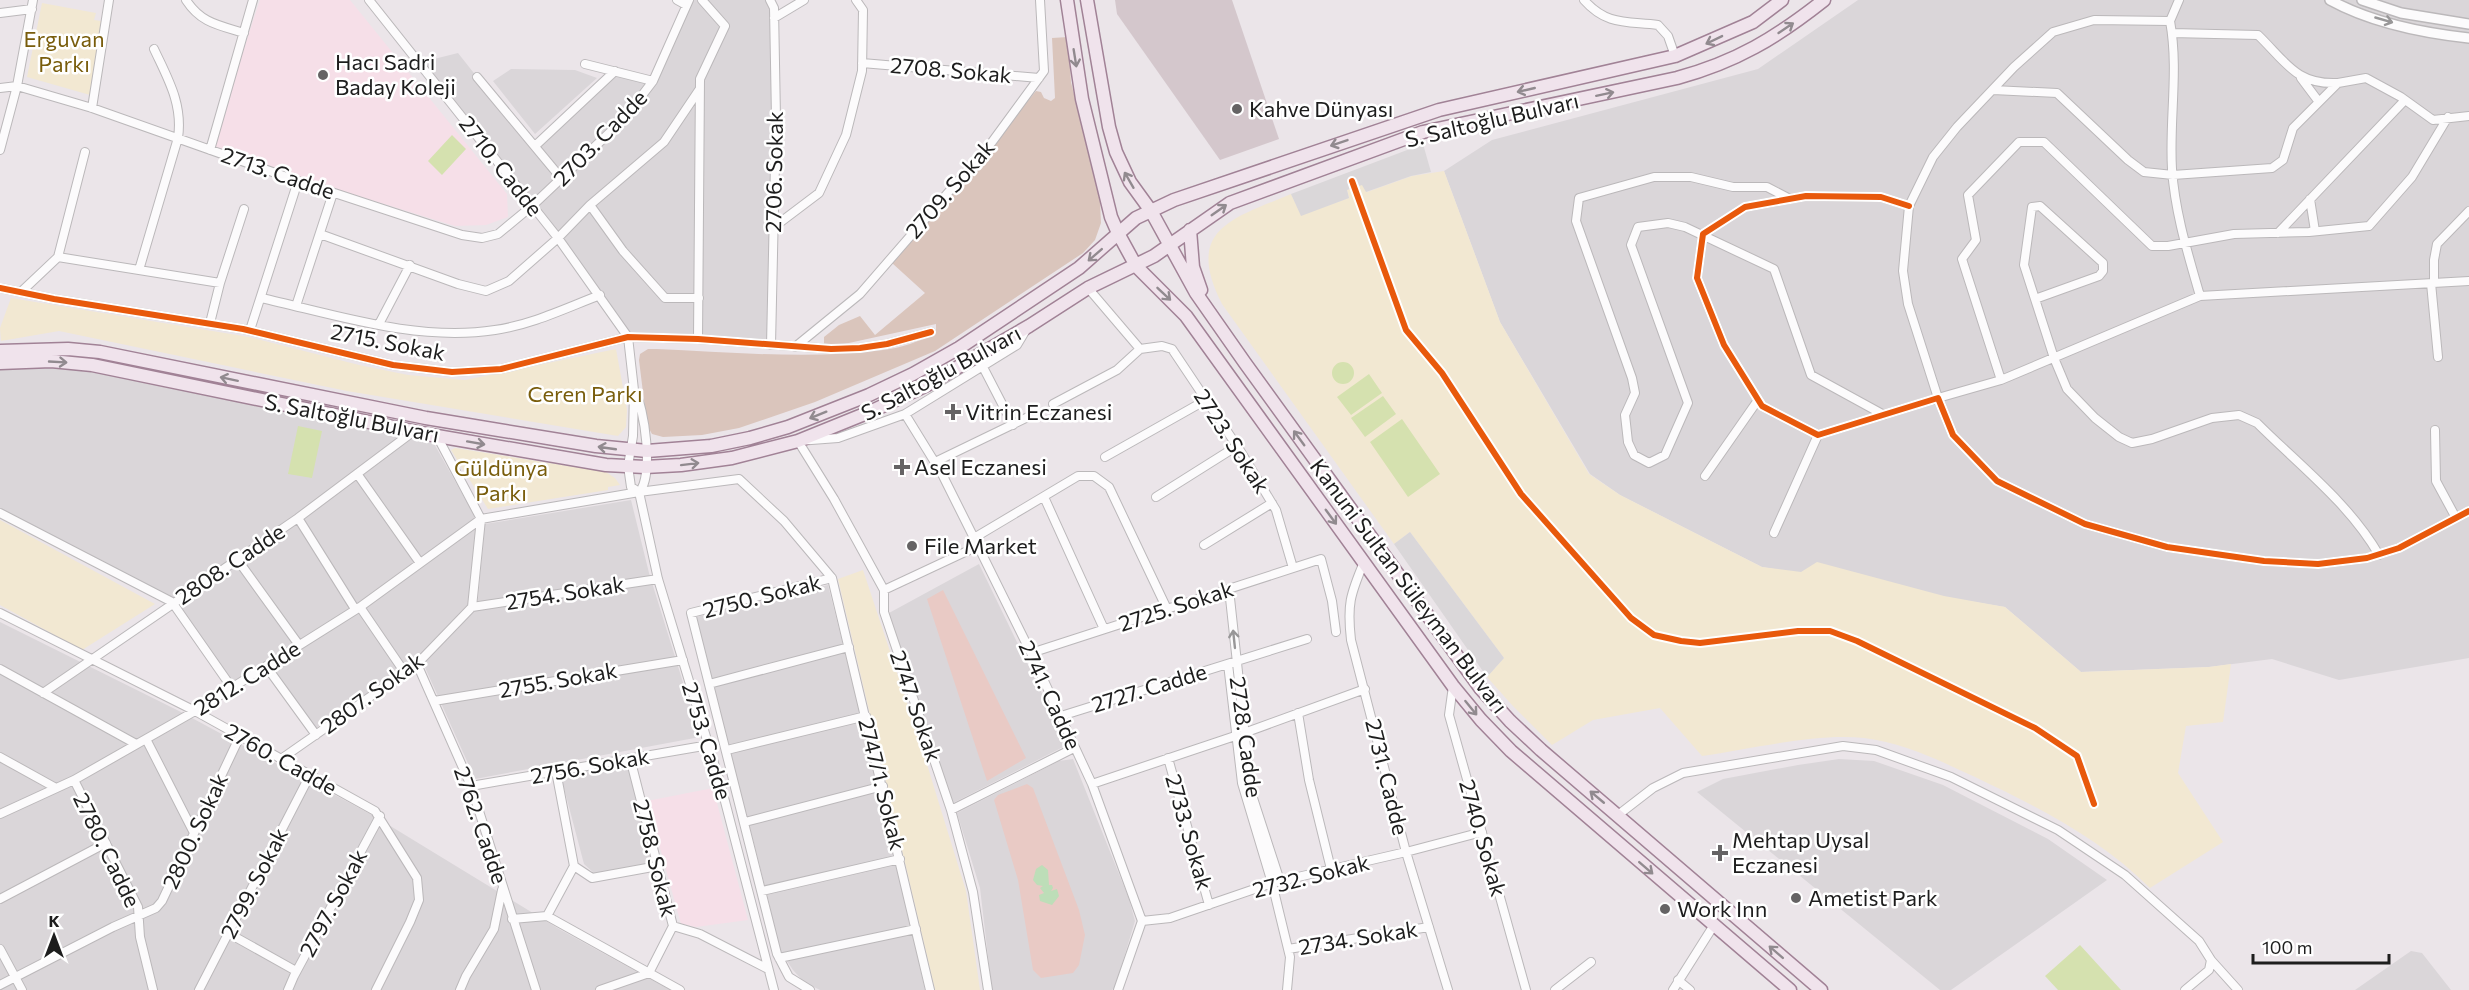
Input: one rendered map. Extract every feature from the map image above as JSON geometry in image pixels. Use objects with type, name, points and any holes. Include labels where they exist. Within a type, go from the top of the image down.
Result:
[{"type":"main road","name":"Kanuni Sultan Süleyman Bulvarı","points":[[1067,0],[1082,99],[1111,217],[1136,266],[1186,316],[1453,686],[1480,720],[1511,751],[1790,990]]},
{"type":"main road","name":"Kanuni Sultan Süleyman Bulvarı","points":[[1088,0],[1105,104],[1116,152],[1130,182],[1151,211],[1207,308],[1481,689],[1526,736],[1821,990]]},
{"type":"main road","name":"S. Saltoğlu Bulvarı","points":[[0,351],[68,349],[100,352],[426,418],[630,450],[647,451],[711,446],[750,438],[807,420],[891,385],[959,348],[1079,268],[1136,218],[1151,211],[1222,183],[1439,110],[1675,56],[1753,22],[1782,0]]},
{"type":"main road","name":"S. Saltoğlu Bulvarı","points":[[0,363],[51,361],[92,365],[437,436],[577,460],[645,467],[732,459],[798,441],[908,394],[1029,326],[1088,288],[1112,275],[1136,266],[1170,246],[1230,203],[1423,132],[1677,78],[1714,68],[1755,49],[1824,0]]},
{"type":"main road","points":[[1190,230],[1194,272],[1207,308]]},
{"type":"street","points":[[0,150],[3,130],[17,86],[33,0]]},
{"type":"street","points":[[92,108],[109,0]]},
{"type":"street","points":[[186,0],[196,15],[204,20],[244,33]]},
{"type":"street","points":[[210,150],[253,0]]},
{"type":"street","name":"2710. Cadde","points":[[369,0],[558,238],[628,337]]},
{"type":"street","points":[[677,0],[688,2]]},
{"type":"street","points":[[698,339],[700,79],[725,26],[702,0]]},
{"type":"street","name":"2706. Sokak","points":[[770,0],[774,8],[774,227],[771,345]]},
{"type":"street","points":[[774,18],[804,0]]},
{"type":"street","points":[[774,227],[819,193],[846,135],[862,71],[863,10],[856,0]]},
{"type":"street","name":"2709. Sokak","points":[[795,347],[861,294],[992,142],[1044,71],[1040,0]]},
{"type":"street","points":[[1584,0],[1602,17],[1625,24],[1658,25],[1668,36],[1675,56]]},
{"type":"street","points":[[2179,0],[2170,21],[2174,44],[2173,175],[2176,207],[2200,296]]},
{"type":"street","points":[[2330,0],[2348,10],[2400,24],[2469,38]]},
{"type":"street","points":[[2362,0],[2401,13],[2469,24]]},
{"type":"street","name":"2703. Cadde","points":[[532,205],[624,119],[640,101],[653,81],[688,2]]},
{"type":"street","points":[[0,13],[32,9]]},
{"type":"street","points":[[2170,21],[2094,20],[2067,26],[2042,40],[1957,126],[1933,157],[1909,206],[1904,271],[1908,304],[1938,398],[1953,435],[1997,481],[2085,524],[2167,547],[2264,561],[2318,564],[2379,555],[2399,548],[2469,511]]},
{"type":"street","points":[[2172,33],[2258,35],[2300,77],[2319,102]]},
{"type":"street","points":[[139,270],[178,138],[180,122],[177,100],[154,49]]},
{"type":"street","name":"2708. Sokak","points":[[862,63],[1039,78]]},
{"type":"street","points":[[585,64],[653,81]]},
{"type":"street","points":[[535,146],[615,71]]},
{"type":"street","points":[[477,77],[561,178]]},
{"type":"street","points":[[2300,77],[2319,84],[2366,78],[2405,100],[2433,120],[2469,116]]},
{"type":"street","points":[[1993,90],[2057,93],[2128,160],[2144,172],[2173,175],[2272,168],[2283,160],[2293,128],[2338,83]]},
{"type":"street","points":[[0,88],[17,86]]},
{"type":"street","name":"2713. Cadde","points":[[17,86],[92,108],[298,181],[462,235],[482,238],[498,234],[532,205]]},
{"type":"street","points":[[320,234],[466,287],[486,291],[498,288],[558,238],[590,205],[664,142],[700,89]]},
{"type":"street","points":[[2278,233],[2405,100]]},
{"type":"street","points":[[2001,380],[1962,259],[1976,240],[1968,195],[2019,142],[2043,142],[2152,246],[2185,243],[2234,234],[2370,226],[2412,177],[2448,117]]},
{"type":"street","points":[[21,292],[58,257],[85,152]]},
{"type":"street","points":[[1790,199],[1767,187],[1733,187],[1690,177],[1654,177],[1579,198],[1575,220],[1634,385],[1635,393],[1625,415],[1628,442],[1634,455],[1649,463],[1665,455],[1688,403],[1631,245],[1638,227],[1668,223],[1703,234],[1774,268],[1811,375],[1884,415]]},
{"type":"street","points":[[250,330],[298,181]]},
{"type":"street","points":[[296,306],[333,193]]},
{"type":"street","points":[[1909,206],[1881,197],[1806,196],[1745,207],[1703,234],[1697,278],[1724,345],[1762,406],[1818,435],[2001,380],[2200,296],[2469,281]]},
{"type":"street","points":[[2310,199],[2315,231]]},
{"type":"street","points":[[590,205],[623,251],[665,298],[699,298]]},
{"type":"street","points":[[2035,299],[2098,276],[2103,271],[2103,263],[2040,206],[2032,207],[2024,265],[2054,358],[2067,389],[2095,418],[2119,437],[2132,443],[2152,439],[2212,418],[2239,415],[2257,423],[2350,513],[2367,534],[2379,555]]},
{"type":"street","points":[[210,323],[220,283],[244,209]]},
{"type":"street","points":[[2438,357],[2433,283],[2437,244],[2468,214]]},
{"type":"street","points":[[58,257],[220,283]]},
{"type":"street","points":[[379,324],[410,265]]},
{"type":"street","points":[[1053,404],[1117,369],[1140,350],[1088,288]]},
{"type":"street","name":"2715. Sokak","points":[[0,290],[250,330],[393,365],[452,372],[501,369],[628,337],[698,339],[795,347],[860,348],[886,344],[931,332]]},
{"type":"street","points":[[261,298],[430,333],[496,330],[539,319],[600,295]]},
{"type":"street","points":[[798,441],[838,438],[905,414],[1017,345],[1029,326]]},
{"type":"street","points":[[628,337],[634,390],[628,466]]},
{"type":"street","name":"2723. Sokak","points":[[1140,350],[1162,346],[1172,349],[1237,446],[1276,510],[1293,568]]},
{"type":"street","points":[[982,367],[1013,424]]},
{"type":"street","points":[[634,390],[638,398],[647,451],[645,485],[639,492]]},
{"type":"street","points":[[1105,457],[1206,400]]},
{"type":"street","points":[[1705,476],[1758,400]]},
{"type":"street","name":"2741. Cadde","points":[[905,414],[934,462],[1031,653],[1092,784],[1142,921]]},
{"type":"street","points":[[934,462],[1028,417]]},
{"type":"street","points":[[2435,430],[2436,481],[2456,518]]},
{"type":"street","name":"2808. Cadde","points":[[43,693],[172,602],[298,518],[414,431]]},
{"type":"street","points":[[1774,533],[1818,435]]},
{"type":"street","points":[[437,436],[481,519],[472,607]]},
{"type":"street","name":"2747. Sokak","points":[[798,441],[834,499],[884,590],[884,612],[951,810],[973,892],[988,990]]},
{"type":"street","points":[[1155,497],[1237,446]]},
{"type":"street","name":"2753. Cadde","points":[[628,466],[630,483],[639,492],[658,579],[709,746],[774,990]]},
{"type":"street","points":[[358,475],[420,563]]},
{"type":"street","points":[[884,590],[976,542],[1078,476],[1094,476],[1109,487],[1167,609]]},
{"type":"street","points":[[481,519],[639,492],[739,479],[784,521],[832,578]]},
{"type":"street","points":[[1044,497],[1104,629]]},
{"type":"street","points":[[1204,545],[1272,503]]},
{"type":"street","points":[[0,513],[172,602],[232,688]]},
{"type":"street","points":[[298,518],[405,673]]},
{"type":"street","name":"2812. Cadde","points":[[0,814],[74,780],[195,711],[358,608],[481,519]]},
{"type":"street","points":[[237,559],[299,645]]},
{"type":"street","name":"2725. Sokak","points":[[1031,653],[1321,560],[1332,601],[1336,632]]},
{"type":"street","name":"2731. Cadde","points":[[1364,562],[1353,588],[1348,611],[1351,640],[1406,852],[1448,990]]},
{"type":"street","name":"2750. Sokak","points":[[709,684],[691,613],[832,578]]},
{"type":"street","name":"2747/1. Sokak","points":[[832,578],[930,990]]},
{"type":"street","name":"2754. Sokak","points":[[472,607],[658,579]]},
{"type":"street","name":"2728. Cadde","points":[[1229,589],[1235,736],[1246,800],[1276,882]]},
{"type":"street","name":"2807. Sokak","points":[[281,759],[417,664],[472,607]]},
{"type":"street","name":"2760. Cadde","points":[[0,613],[89,660],[195,711],[371,808],[380,816],[417,878],[419,900],[376,990]]},
{"type":"street","name":"2727. Cadde","points":[[1060,716],[1307,639]]},
{"type":"street","points":[[810,990],[789,977],[779,958],[709,684],[849,647]]},
{"type":"street","name":"2755. Sokak","points":[[434,701],[683,660]]},
{"type":"street","name":"2728. Cadde","points":[[1232,662],[1251,792],[1276,882],[1290,957],[1287,990]]},
{"type":"street","name":"2762. Cadde","points":[[417,664],[471,786],[536,990]]},
{"type":"street","points":[[266,666],[315,735]]},
{"type":"street","points":[[0,669],[136,744]]},
{"type":"street","name":"2740. Sokak","points":[[1453,686],[1449,715],[1526,990]]},
{"type":"street","points":[[1244,733],[1365,689]]},
{"type":"street","points":[[1298,713],[1309,780],[1331,869]]},
{"type":"street","points":[[726,750],[866,716]]},
{"type":"street","name":"2800. Sokak","points":[[0,986],[113,927],[156,908],[162,901],[193,831],[240,736]]},
{"type":"street","points":[[1092,784],[1235,736]]},
{"type":"street","points":[[146,739],[193,831]]},
{"type":"street","name":"2756. Sokak","points":[[471,786],[709,746]]},
{"type":"street","points":[[1618,815],[1653,789],[1683,773],[1843,746],[1876,750],[1951,777],[2058,830],[2125,876],[2199,941],[2211,960],[2238,990]]},
{"type":"street","points":[[951,810],[1074,748]]},
{"type":"street","points":[[0,757],[56,788]]},
{"type":"street","name":"2758. Sokak","points":[[630,758],[673,926],[650,973]]},
{"type":"street","name":"2733. Sokak","points":[[1168,758],[1209,905]]},
{"type":"street","points":[[547,916],[574,866],[556,771]]},
{"type":"street","name":"2799. Sokak","points":[[199,990],[310,775]]},
{"type":"street","name":"2780. Cadde","points":[[74,780],[138,907],[140,937],[153,990]]},
{"type":"street","points":[[745,822],[883,786]]},
{"type":"street","name":"2797. Sokak","points":[[288,990],[296,971],[380,816]]},
{"type":"street","name":"2732. Sokak","points":[[1142,921],[1170,918],[1276,882],[1482,832]]},
{"type":"street","points":[[0,899],[106,843]]},
{"type":"street","points":[[762,891],[900,859]]},
{"type":"street","points":[[574,866],[592,878],[658,866]]},
{"type":"street","points":[[460,990],[494,928],[502,889]]},
{"type":"street","points":[[512,919],[547,916],[680,990]]},
{"type":"street","points":[[1118,990],[1142,921]]},
{"type":"street","points":[[1673,990],[1714,925]]},
{"type":"street","points":[[673,926],[700,934],[768,969]]},
{"type":"street","name":"2734. Sokak","points":[[1288,949],[1429,927]]},
{"type":"street","points":[[779,958],[916,928]]},
{"type":"street","points":[[228,933],[296,971]]},
{"type":"street","points":[[0,949],[22,990]]},
{"type":"street","points":[[2185,990],[2209,970],[2211,960]]},
{"type":"street","points":[[1555,990],[1591,962]]},
{"type":"street","points":[[600,990],[650,973]]},
{"type":"street","points":[[1678,980],[1690,990]]},
{"type":"shaded area","name":"Hacı Sadri Baday Koleji","points":[[260,0],[350,0],[507,194],[508,217],[486,225],[455,226],[210,150]]},
{"type":"shaded area","points":[[689,0],[770,0],[774,8],[771,345],[628,337],[533,205],[602,140],[649,86],[561,174],[539,147],[615,75],[652,83]]},
{"type":"shaded area","points":[[1115,0],[1232,0],[1279,139],[1220,160],[1117,14]]},
{"type":"shaded area","points":[[1858,0],[2469,0],[2469,658],[2339,680],[2272,659],[2209,667],[2081,672],[2005,607],[1762,567],[1620,495],[1590,474],[1500,322],[1444,171],[1492,140],[1758,69]]},
{"type":"shaded area","points":[[1068,37],[1071,82],[1100,201],[1101,223],[1095,240],[1083,253],[935,351],[815,402],[739,428],[702,435],[663,437],[652,434],[647,425],[639,360],[640,354],[648,349],[770,354],[855,353],[890,349],[936,334],[936,324],[835,346],[824,345],[824,337],[839,325],[860,316],[875,335],[925,293],[892,263],[1036,91],[1041,92],[1044,98],[1051,101],[1055,98],[1052,38]]},
{"type":"shaded area","points":[[458,53],[557,178],[532,199],[422,62]]},
{"type":"shaded area","points":[[511,69],[575,70],[597,78],[535,134],[493,81]]},
{"type":"shaded area","points":[[452,135],[466,149],[442,175],[428,161]]},
{"type":"shaded area","points":[[1423,144],[1431,172],[1411,176],[1366,192],[1362,185],[1347,190],[1349,198],[1301,216],[1291,194]]},
{"type":"shaded area","points":[[51,361],[432,440],[474,515],[476,527],[469,603],[416,659],[316,728],[267,660],[232,684],[177,602],[172,602],[0,513],[0,363]]},
{"type":"shaded area","points":[[1343,362],[1351,365],[1354,373],[1351,381],[1343,384],[1335,381],[1332,373],[1335,365]]},
{"type":"shaded area","points":[[1369,374],[1382,393],[1351,415],[1337,397]]},
{"type":"shaded area","points":[[1383,396],[1396,414],[1365,437],[1351,418]]},
{"type":"shaded area","points":[[1402,419],[1440,474],[1408,497],[1370,442]]},
{"type":"shaded area","points":[[298,426],[322,431],[312,478],[288,474]]},
{"type":"shaded area","points":[[631,500],[649,573],[700,737],[475,779],[423,663],[477,609],[485,524]]},
{"type":"shaded area","points":[[1410,532],[1504,658],[1487,677],[1394,544]]},
{"type":"shaded area","points":[[979,564],[1067,745],[953,803],[889,613]]},
{"type":"shaded area","points":[[828,585],[880,793],[925,990],[820,990],[804,982],[779,949],[696,617]]},
{"type":"shaded area","points":[[943,590],[1026,758],[987,781],[927,599]]},
{"type":"shaded area","points":[[0,622],[179,711],[374,816],[559,929],[670,990],[0,990]]},
{"type":"shaded area","points":[[1073,759],[1129,899],[1135,921],[1115,987],[1112,990],[992,990],[980,888],[957,813],[1059,761]]},
{"type":"shaded area","points":[[1839,759],[1874,761],[1943,785],[2048,839],[2107,880],[1951,990],[1940,990],[1697,792],[1723,779]]},
{"type":"shaded area","points":[[627,762],[654,862],[595,874],[584,864],[560,773]]},
{"type":"shaded area","points":[[1027,784],[1033,788],[1079,910],[1085,935],[1079,965],[1073,973],[1041,978],[1033,970],[1018,880],[994,800],[998,795]]},
{"type":"shaded area","points":[[713,788],[748,920],[696,927],[681,924],[647,801]]},
{"type":"shaded area","points":[[1042,865],[1048,870],[1049,885],[1053,888],[1051,891],[1057,889],[1059,896],[1052,905],[1040,901],[1039,895],[1044,893],[1040,888],[1043,886],[1037,885],[1033,880],[1036,869]]},
{"type":"shaded area","points":[[2080,945],[2121,990],[2058,990],[2045,976]]},
{"type":"shaded area","points":[[2411,951],[2422,953],[2451,990],[2355,990]]},
{"type":"green space","name":"Erguvan Parkı","points":[[42,3],[96,13],[94,20],[101,21],[90,95],[27,77]]},
{"type":"green space","points":[[1444,171],[1500,322],[1589,474],[1620,495],[1762,567],[1801,572],[1817,562],[1944,596],[2005,607],[2081,672],[2209,667],[2231,664],[2223,722],[2186,726],[2178,773],[2223,842],[2150,888],[2110,854],[2045,812],[1948,764],[1879,740],[1825,738],[1783,742],[1702,756],[1660,708],[1593,720],[1552,745],[1487,677],[1504,658],[1410,532],[1394,544],[1222,304],[1212,279],[1208,259],[1212,243],[1220,230],[1250,211],[1291,194],[1301,215],[1349,198],[1347,190],[1363,184],[1367,192],[1412,176]]},
{"type":"green space","name":"Ceren Parkı","points":[[11,298],[249,337],[408,375],[465,380],[616,349],[627,410],[626,427],[618,436],[347,391],[59,331],[1,341],[0,328]]},
{"type":"green space","name":"Güldünya Parkı","points":[[455,448],[606,472],[620,485],[608,487],[608,490],[488,509],[451,450]]},
{"type":"green space","points":[[0,520],[155,604],[82,650],[0,605]]},
{"type":"green space","points":[[863,570],[966,891],[980,990],[935,990],[838,579]]},
{"type":"cycle path","points":[[1352,181],[1406,330],[1442,373],[1521,494],[1631,618],[1654,635],[1700,643],[1798,631],[1830,631],[1857,641],[2035,728],[2077,756],[2094,804]]},
{"type":"cycle path","points":[[1909,206],[1881,197],[1806,196],[1745,207],[1703,234],[1697,278],[1724,345],[1762,406],[1818,435],[1938,398],[1953,435],[1997,481],[2085,524],[2167,547],[2264,561],[2318,564],[2367,558],[2399,548],[2469,511]]},
{"type":"cycle path","points":[[0,288],[54,299],[243,329],[393,365],[452,372],[501,369],[628,337],[698,339],[831,349],[887,344],[931,332]]},
{"type":"place","name":"Hacı Sadri Baday Koleji","points":[[323,75]]},
{"type":"place","name":"Kahve Dünyası","points":[[1237,109]]},
{"type":"place","name":"Vitrin Eczanesi","points":[[953,412]]},
{"type":"place","name":"Asel Eczanesi","points":[[902,467]]},
{"type":"place","name":"File Market","points":[[912,546]]},
{"type":"place","name":"Mehtap Uysal Eczanesi","points":[[1720,853]]},
{"type":"place","name":"Ametist Park","points":[[1796,898]]},
{"type":"place","name":"Work Inn","points":[[1665,909]]}]
